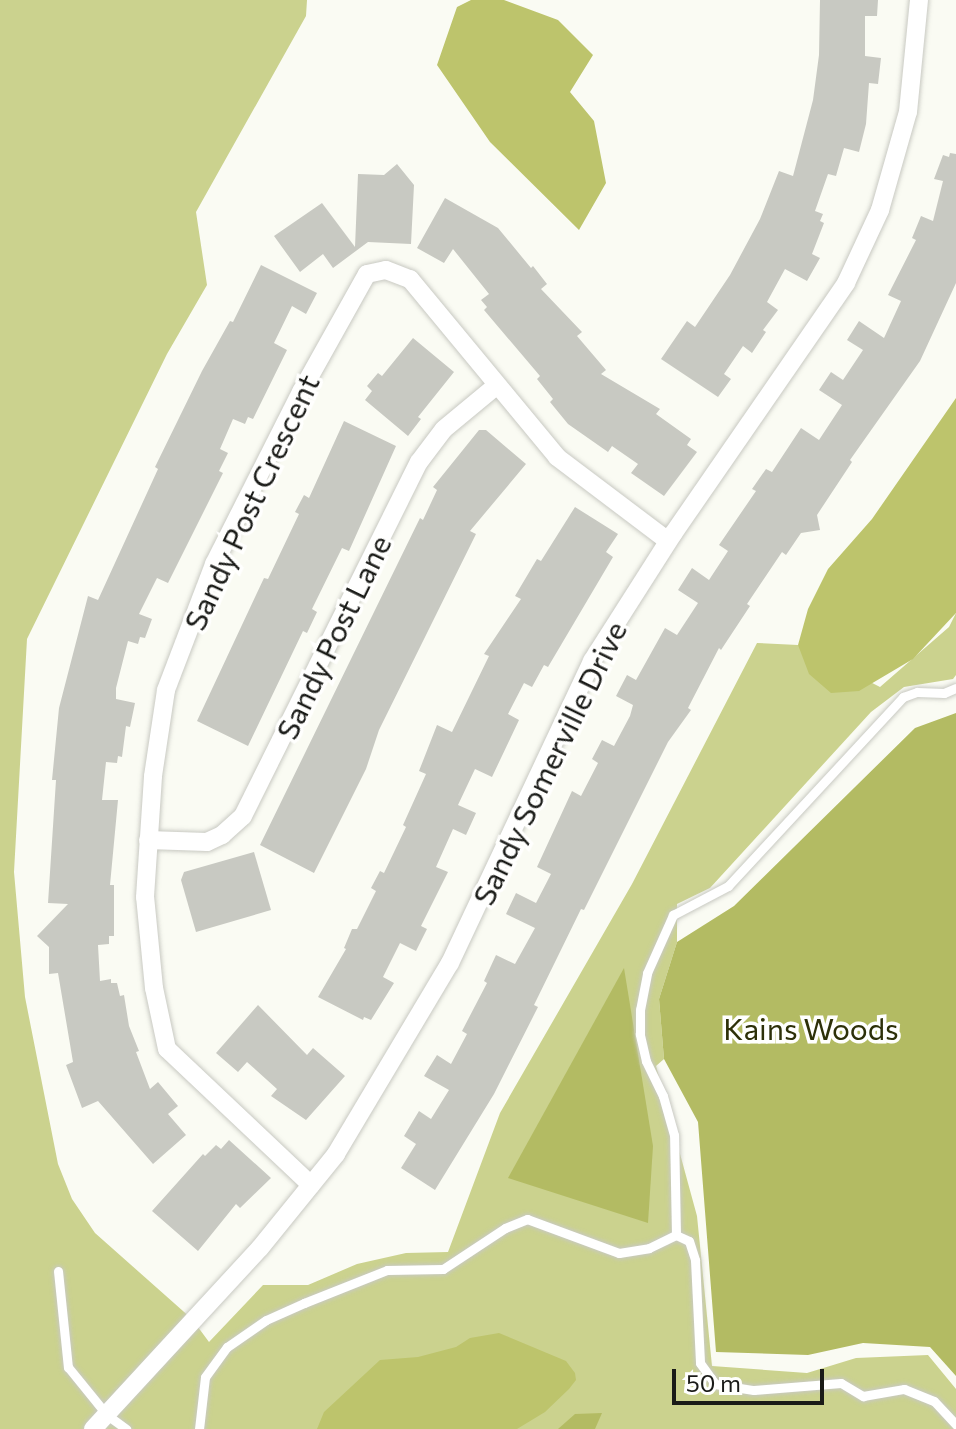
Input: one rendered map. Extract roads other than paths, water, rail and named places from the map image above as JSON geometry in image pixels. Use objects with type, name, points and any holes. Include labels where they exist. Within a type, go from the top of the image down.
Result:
[{"type":"street","name":"Sandy Somerville Drive","points":[[93,1429],[260,1248],[336,1154],[450,963],[592,661],[668,541],[846,283],[880,210],[908,112],[919,0]]},
{"type":"street","name":"Sandy Post Crescent","points":[[311,1185],[167,1049],[154,988],[145,897],[148,840],[153,776],[166,690],[214,564],[301,392],[367,274],[386,270],[410,279],[557,457],[668,541]]},
{"type":"street","name":"Sandy Post Lane","points":[[148,840],[207,842],[222,835],[243,816],[419,462],[444,429],[496,386]]},
{"type":"lane","points":[[676,1235],[678,1180],[674,1135],[663,1096],[646,1061],[640,1010],[647,973],[673,915],[728,886],[903,697],[917,692],[944,693],[956,688]]},
{"type":"lane","points":[[199,1429],[205,1377],[227,1347],[266,1320],[304,1303],[387,1270],[443,1269],[505,1228],[527,1219],[619,1253],[649,1248],[676,1235]]},
{"type":"lane","points":[[676,1235],[689,1241],[695,1260],[700,1363],[715,1384],[754,1390],[841,1383],[863,1396],[904,1389],[934,1401],[956,1425]]},
{"type":"lane","points":[[58,1271],[68,1367],[107,1415],[126,1429]]},
{"type":"park label","name":"Kains Woods","points":[[811,1028]]}]
